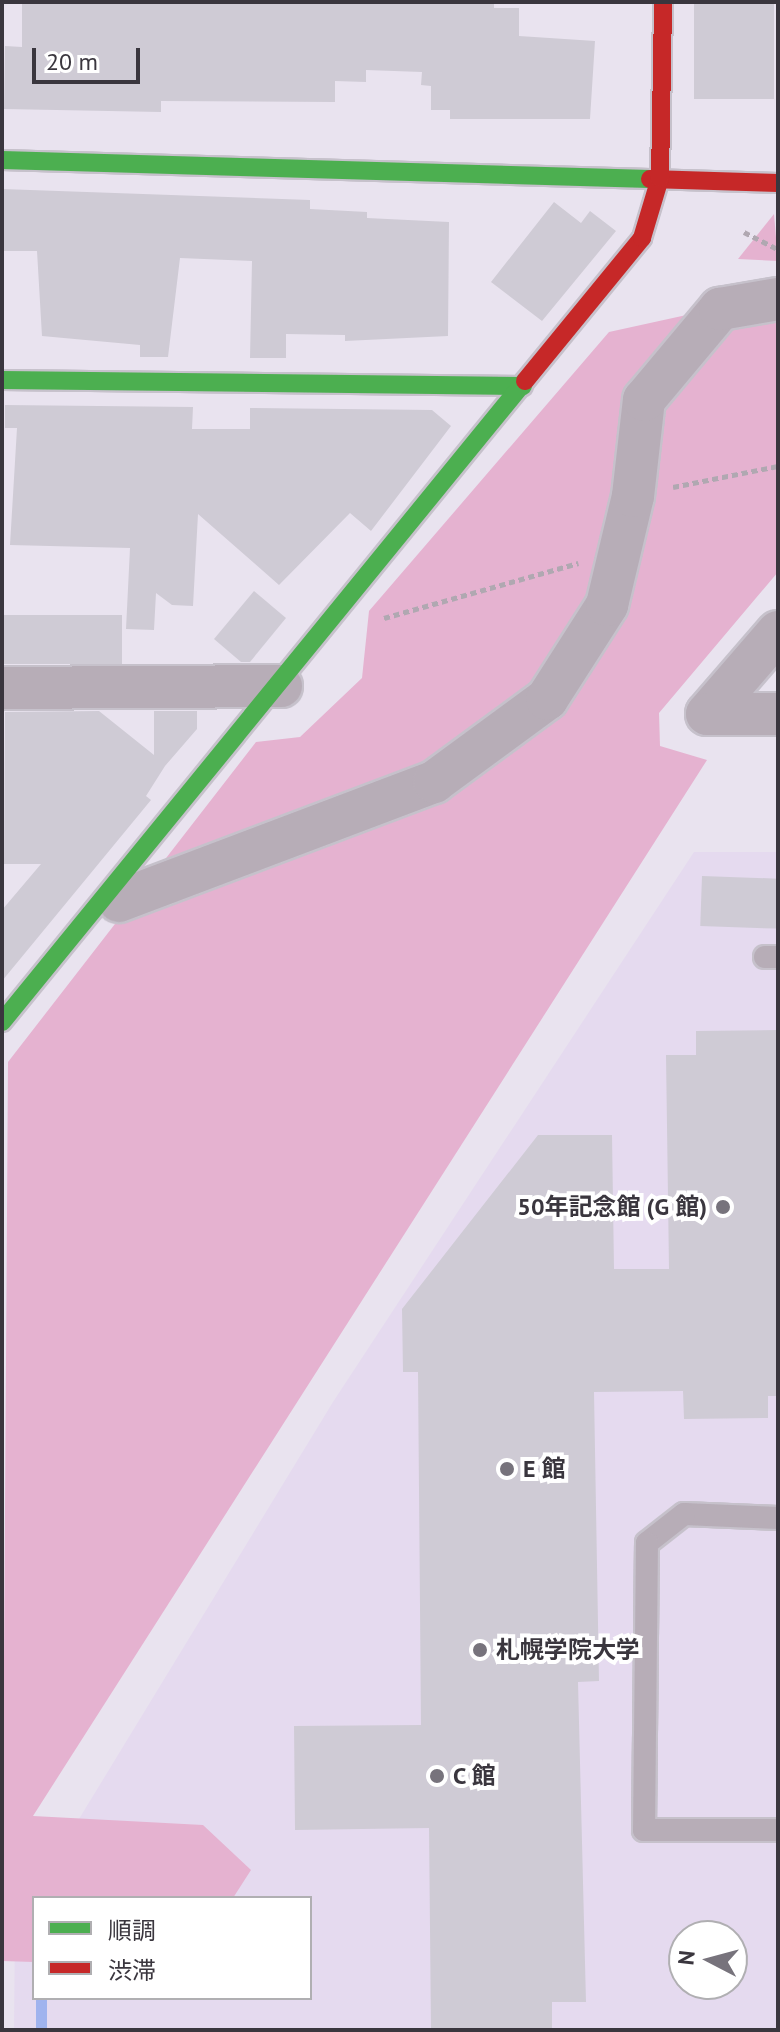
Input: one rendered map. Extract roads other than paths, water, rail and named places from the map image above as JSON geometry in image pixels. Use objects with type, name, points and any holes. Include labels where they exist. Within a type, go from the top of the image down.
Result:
[{"type":"street","points":[[2,1022],[281,686],[642,238],[660,178],[663,2]]},
{"type":"street","points":[[2,160],[778,183]]},
{"type":"street","points":[[119,901],[434,782],[547,699],[607,605],[633,496],[644,400],[720,309],[778,299]]},
{"type":"street","points":[[2,380],[523,386]]},
{"type":"street","points":[[778,632],[707,714],[778,714]]},
{"type":"street","points":[[2,688],[281,686]]},
{"type":"lane","points":[[778,1518],[684,1514],[647,1543],[644,1830],[778,1830]]},
{"type":"waterway","points":[[41,2000],[41,2030]]},
{"type":"place","name":"50年記念館 (G 館)","points":[[723,1207]]},
{"type":"place","name":"E 館","points":[[507,1469]]},
{"type":"place","name":"札幌学院大学","points":[[480,1650]]},
{"type":"place","name":"C 館","points":[[437,1776]]}]
